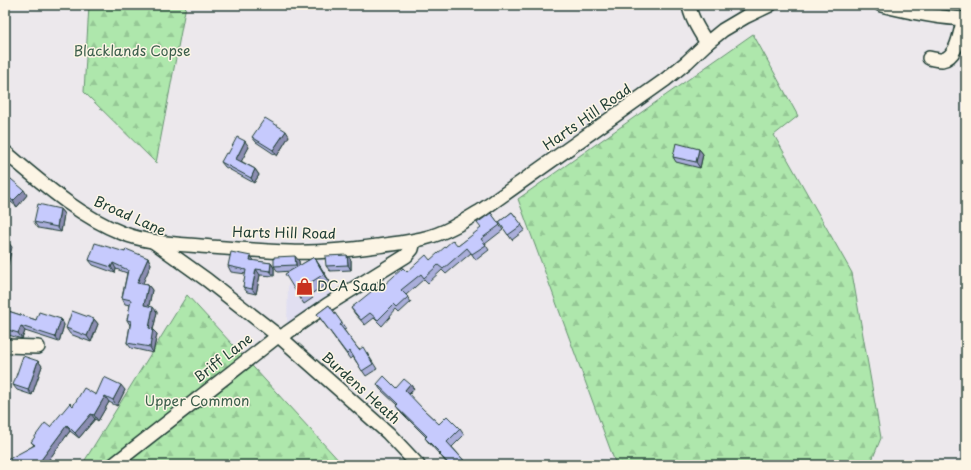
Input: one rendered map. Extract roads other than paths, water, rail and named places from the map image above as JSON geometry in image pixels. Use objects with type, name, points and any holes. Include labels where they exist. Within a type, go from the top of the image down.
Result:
[{"type":"street","points":[[689,5],[695,22],[707,44]]},
{"type":"street","name":"Harts Hill Road","points":[[154,242],[249,250],[325,252],[414,241],[427,238],[457,225],[482,210],[666,80],[728,27],[770,5]]},
{"type":"street","points":[[881,5],[907,12],[965,18],[955,49],[951,55],[942,60],[928,58]]},
{"type":"street","name":"Broad Lane","points":[[5,152],[63,199],[88,216],[122,233],[154,242],[207,280],[279,337]]},
{"type":"street","points":[[279,337],[406,256],[412,249],[414,241]]},
{"type":"street","name":"Briff Lane","points":[[113,465],[279,337]]},
{"type":"street","name":"Burdens Heath","points":[[279,337],[388,433],[418,465]]},
{"type":"street","points":[[5,346],[38,347]]},
{"type":"place","name":"DCA Saab","points":[[304,286]]},
{"type":"park label","name":"Blacklands Copse","points":[[132,51]]},
{"type":"park label","name":"Upper Common","points":[[197,401]]}]
